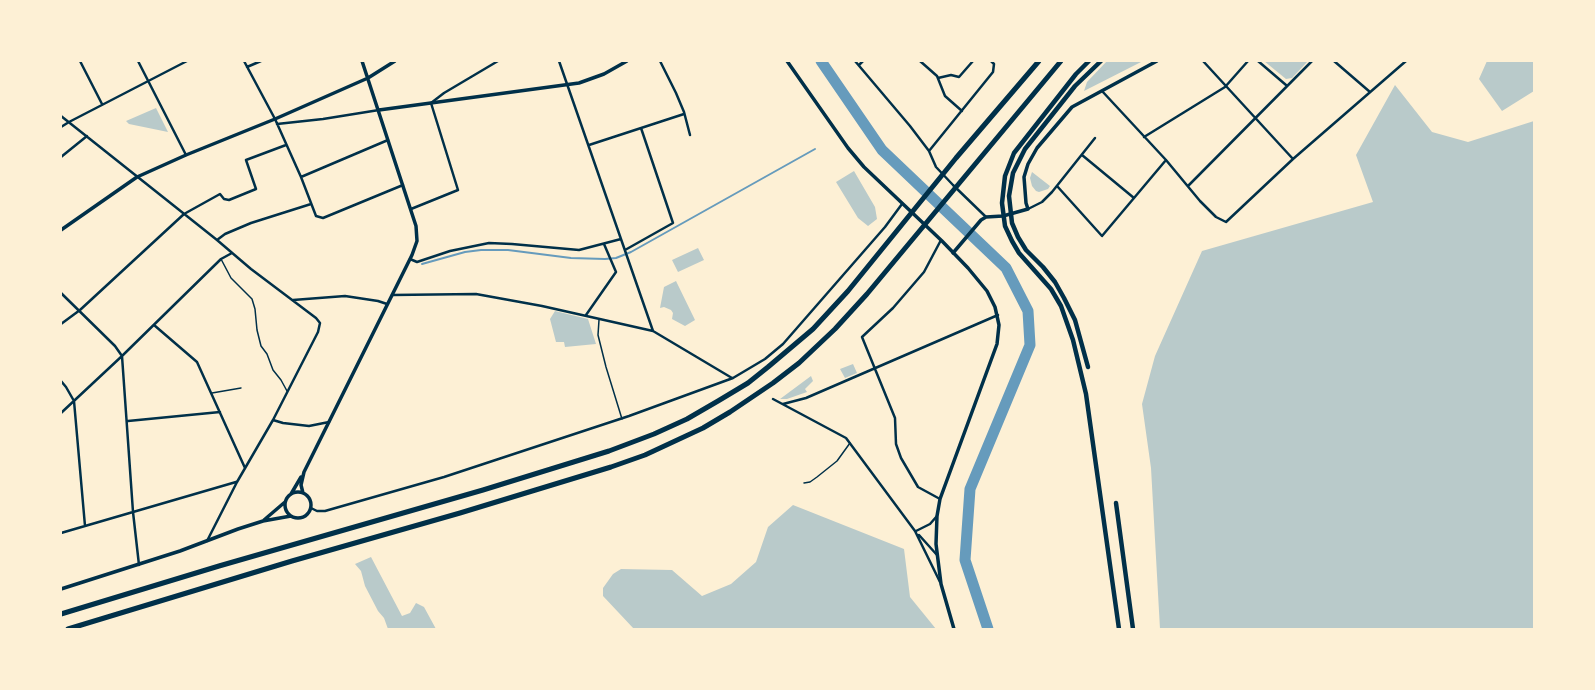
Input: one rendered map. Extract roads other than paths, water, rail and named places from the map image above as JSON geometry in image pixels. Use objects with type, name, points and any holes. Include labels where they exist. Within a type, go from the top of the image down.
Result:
[{"type":"highway","points":[[61,614],[219,566],[506,483],[609,451],[654,434],[687,419],[748,383],[791,350],[813,330],[848,291],[956,158],[1040,61]]},
{"type":"highway","points":[[68,629],[285,563],[567,481],[645,455],[672,443],[730,412],[773,384],[799,363],[850,313],[1061,61]]},
{"type":"highway","points":[[1089,61],[1076,74],[1016,148],[1005,176],[1002,203],[1005,226],[1019,253],[1051,289],[1067,320],[1086,394],[1119,629]]},
{"type":"highway","points":[[1088,367],[1075,320],[1064,298],[1055,282],[1026,250],[1018,238],[1012,223],[1010,184],[1013,173],[1025,149],[1074,86],[1101,61]]},
{"type":"highway","points":[[1116,503],[1133,629]]},
{"type":"main road","points":[[263,521],[278,510],[286,501],[304,472],[410,259],[417,241],[417,234],[403,185],[362,61]]},
{"type":"main road","points":[[61,230],[137,177],[368,78],[395,61]]},
{"type":"main road","points":[[379,110],[568,85],[592,80],[613,70],[627,61]]},
{"type":"main road","points":[[787,61],[848,148],[864,167],[941,240],[987,290],[998,315],[999,334],[994,357],[940,499],[937,516],[936,544],[941,584],[954,629]]},
{"type":"main road","points":[[953,253],[981,220],[986,217],[1003,216],[1028,209],[1024,177],[1028,164],[1037,148],[1072,107],[1157,61]]},
{"type":"main road","points":[[61,589],[140,565],[263,521],[291,516],[300,518],[304,517],[311,508],[310,499],[303,493],[301,485],[304,472]]},
{"type":"main road","points":[[291,494],[303,493]]},
{"type":"main road","points":[[286,501],[286,510],[291,516]]},
{"type":"street","points":[[80,61],[102,104]]},
{"type":"street","points":[[138,61],[186,155]]},
{"type":"street","points":[[61,127],[102,104],[187,61]]},
{"type":"street","points":[[244,61],[277,124],[301,176],[316,216],[323,218],[403,185]]},
{"type":"street","points":[[248,67],[261,61]]},
{"type":"street","points":[[410,209],[458,190],[431,103],[444,93],[498,61]]},
{"type":"street","points":[[559,61],[653,330]]},
{"type":"street","points":[[660,61],[676,93],[690,135]]},
{"type":"street","points":[[855,61],[929,151],[936,167],[952,185],[986,217]]},
{"type":"street","points":[[858,65],[863,61]]},
{"type":"street","points":[[920,61],[938,78],[945,96],[962,111]]},
{"type":"street","points":[[938,78],[951,75],[959,77],[973,61]]},
{"type":"street","points":[[929,151],[993,72],[994,64],[991,61]]},
{"type":"street","points":[[1202,61],[1293,159]]},
{"type":"street","points":[[1144,137],[1225,87],[1248,61]]},
{"type":"street","points":[[1258,61],[1286,85]]},
{"type":"street","points":[[1188,186],[1286,85],[1312,61]]},
{"type":"street","points":[[1334,61],[1370,92]]},
{"type":"street","points":[[1102,91],[1216,217],[1226,222],[1293,159],[1406,61]]},
{"type":"street","points":[[277,124],[379,110]]},
{"type":"street","points":[[589,145],[684,114]]},
{"type":"street","points":[[61,116],[88,136],[283,294],[316,318],[320,323],[318,332],[273,420],[237,482],[207,541]]},
{"type":"street","points":[[625,250],[673,224],[641,128]]},
{"type":"street","points":[[61,157],[88,136]]},
{"type":"street","points":[[1028,209],[1042,202],[1057,186],[1095,138]]},
{"type":"street","points":[[301,176],[388,140]]},
{"type":"street","points":[[61,324],[80,310],[184,214],[220,194],[224,199],[229,200],[256,189],[246,160],[286,145]]},
{"type":"street","points":[[1082,155],[1134,198]]},
{"type":"street","points":[[1057,186],[1102,236],[1166,160]]},
{"type":"street","points":[[217,240],[225,234],[251,223],[311,204]]},
{"type":"street","points":[[311,508],[317,511],[325,511],[444,477],[622,419],[732,378],[765,359],[783,344],[885,227],[902,204]]},
{"type":"street","points":[[410,259],[417,262],[450,251],[489,243],[579,250],[621,239]]},
{"type":"street","points":[[940,499],[918,487],[901,458],[896,444],[895,418],[862,337],[893,308],[924,272],[941,240]]},
{"type":"street","points":[[586,315],[616,272],[604,244]]},
{"type":"street","points":[[61,413],[221,260],[232,253]]},
{"type":"street","points":[[61,293],[115,346],[122,356],[134,512],[140,565]]},
{"type":"street","points":[[392,295],[470,293],[586,315],[653,330],[732,378]]},
{"type":"street","points":[[293,300],[345,296],[378,301],[387,304]]},
{"type":"street","points":[[782,404],[806,398],[998,315]]},
{"type":"street","points":[[154,325],[197,362],[245,468]]},
{"type":"street","points":[[61,381],[74,401],[85,526]]},
{"type":"street","points":[[773,399],[846,438],[915,531],[937,556]]},
{"type":"street","points":[[128,421],[220,412]]},
{"type":"street","points":[[273,420],[283,423],[309,426],[329,422]]},
{"type":"street","points":[[61,533],[237,482]]},
{"type":"street","points":[[915,531],[923,529],[937,516]]},
{"type":"street","points":[[915,531],[941,584]]},
{"type":"lane","points":[[221,260],[231,278],[252,300],[255,309],[257,330],[261,346],[267,354],[273,370],[288,391]]},
{"type":"lane","points":[[599,318],[598,334],[606,367],[622,419]]},
{"type":"lane","points":[[212,393],[241,388]]},
{"type":"lane","points":[[804,483],[810,482],[836,461],[850,444]]},
{"type":"waterway","points":[[821,61],[882,150],[1006,268],[1028,311],[1030,345],[970,489],[965,560],[988,629]]},
{"type":"waterway","points":[[422,264],[465,252],[481,250],[508,250],[571,258],[616,258],[631,252],[815,149]]}]
